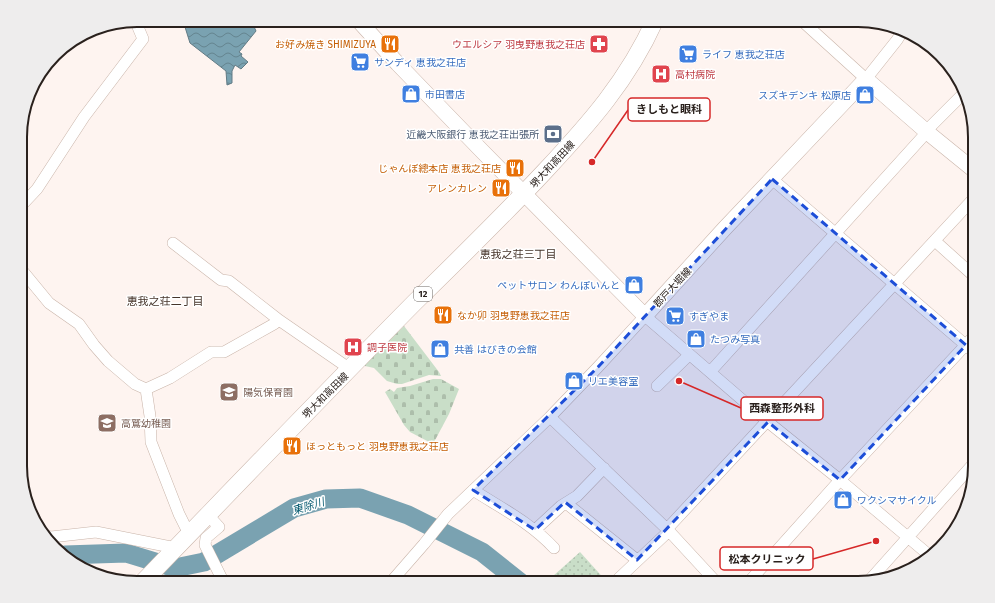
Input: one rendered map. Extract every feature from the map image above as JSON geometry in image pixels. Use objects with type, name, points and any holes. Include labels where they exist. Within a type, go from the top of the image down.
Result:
[{"type":"main road","name":"郡戸大堀線","points":[[364,27],[398,64],[645,316],[866,79]]},
{"type":"main road","name":"堺大和高田線","points":[[149,576],[350,369],[525,193],[584,130],[612,94],[631,66],[649,27]]},
{"type":"main road","points":[[866,79],[926,132],[968,165]]},
{"type":"street","points":[[27,198],[37,189],[84,117],[143,39],[138,27]]},
{"type":"street","points":[[809,27],[866,79],[900,35]]},
{"type":"street","points":[[710,372],[926,132],[960,97]]},
{"type":"street","points":[[756,576],[840,480],[966,345],[772,179]]},
{"type":"street","points":[[621,576],[668,530],[968,205]]},
{"type":"street","points":[[935,241],[968,272]]},
{"type":"street","points":[[173,243],[221,280],[229,281],[279,320],[350,369]]},
{"type":"street","points":[[27,277],[50,303],[79,324],[108,361],[135,384],[146,389],[170,378],[211,352],[224,352],[279,320]]},
{"type":"street","points":[[396,576],[448,514],[550,417],[645,316],[768,422],[840,480],[925,553]]},
{"type":"street","points":[[657,386],[689,355]]},
{"type":"street","points":[[146,389],[150,416],[151,442],[179,514],[190,534]]},
{"type":"street","points":[[550,417],[668,530],[711,576]]},
{"type":"street","points":[[535,530],[566,503],[577,496],[604,468]]},
{"type":"street","points":[[874,575],[968,470]]},
{"type":"street","points":[[473,490],[535,530],[554,548]]},
{"type":"street","points":[[566,503],[638,560]]},
{"type":"street","points":[[208,514],[219,528],[206,538],[205,545],[220,576]]},
{"type":"street","points":[[53,537],[96,532],[173,551]]},
{"type":"highlighted area","points":[[772,179],[966,345],[840,480],[768,422],[637,560],[565,502],[535,530],[473,490],[598,367]]},
{"type":"green space","points":[[404,326],[441,376],[429,375],[402,384],[397,384],[387,381],[374,368],[364,365]]},
{"type":"green space","points":[[433,379],[441,379],[459,389],[449,414],[433,444],[410,432],[404,425],[385,392],[390,389],[394,392],[397,388],[410,386]]},
{"type":"green space","points":[[580,552],[602,576],[553,576]]},
{"type":"water","points":[[185,27],[254,27],[256,31],[239,52],[248,62],[241,69],[235,65],[232,71],[232,83],[227,85],[226,71],[190,43]]},
{"type":"waterway","name":"東除川","points":[[73,555],[126,553],[175,568],[204,562],[294,508],[326,499],[360,498],[408,515],[482,552],[512,576]]},
{"type":"place","name":"お好み焼き SHIMIZUYA","points":[[390,44]]},
{"type":"place","name":"ウエルシア 羽曳野恵我之荘店","points":[[599,44]]},
{"type":"place","name":"ライフ 恵我之荘店","points":[[688,54]]},
{"type":"place","name":"サンディ 恵我之荘店","points":[[360,62]]},
{"type":"place","name":"高村病院","points":[[661,74]]},
{"type":"place","name":"市田書店","points":[[411,94]]},
{"type":"place","name":"スズキデンキ 松原店","points":[[865,95]]},
{"type":"place","name":"近畿大阪銀行 恵我之荘出張所","points":[[553,134]]},
{"type":"place","name":"きしもと眼科","points":[[592,162]]},
{"type":"place","name":"じゃんぼ總本店 恵我之荘店","points":[[515,168]]},
{"type":"place","name":"アレンカレン","points":[[501,188]]},
{"type":"place","name":"ペットサロン わんぽいんと","points":[[634,285]]},
{"type":"place","name":"なか卯 羽曳野恵我之荘店","points":[[443,315]]},
{"type":"place","name":"すぎやま","points":[[675,316]]},
{"type":"place","name":"たつみ写真","points":[[696,339]]},
{"type":"place","name":"調子医院","points":[[353,347]]},
{"type":"place","name":"共善 はびきの会館","points":[[440,349]]},
{"type":"place","name":"リエ美容室","points":[[574,381]]},
{"type":"place","name":"西森整形外科","points":[[679,381]]},
{"type":"place","name":"陽気保育園","points":[[229,392]]},
{"type":"place","name":"高鷲幼稚園","points":[[107,423]]},
{"type":"place","name":"ほっともっと 羽曳野恵我之荘店","points":[[292,446]]},
{"type":"place","name":"ワクシマサイクル","points":[[843,500]]},
{"type":"place","name":"松本クリニック","points":[[876,541]]},
{"type":"district","name":"恵我之荘三丁目","points":[[518,254]]},
{"type":"district","name":"恵我之荘二丁目","points":[[165,301]]}]
